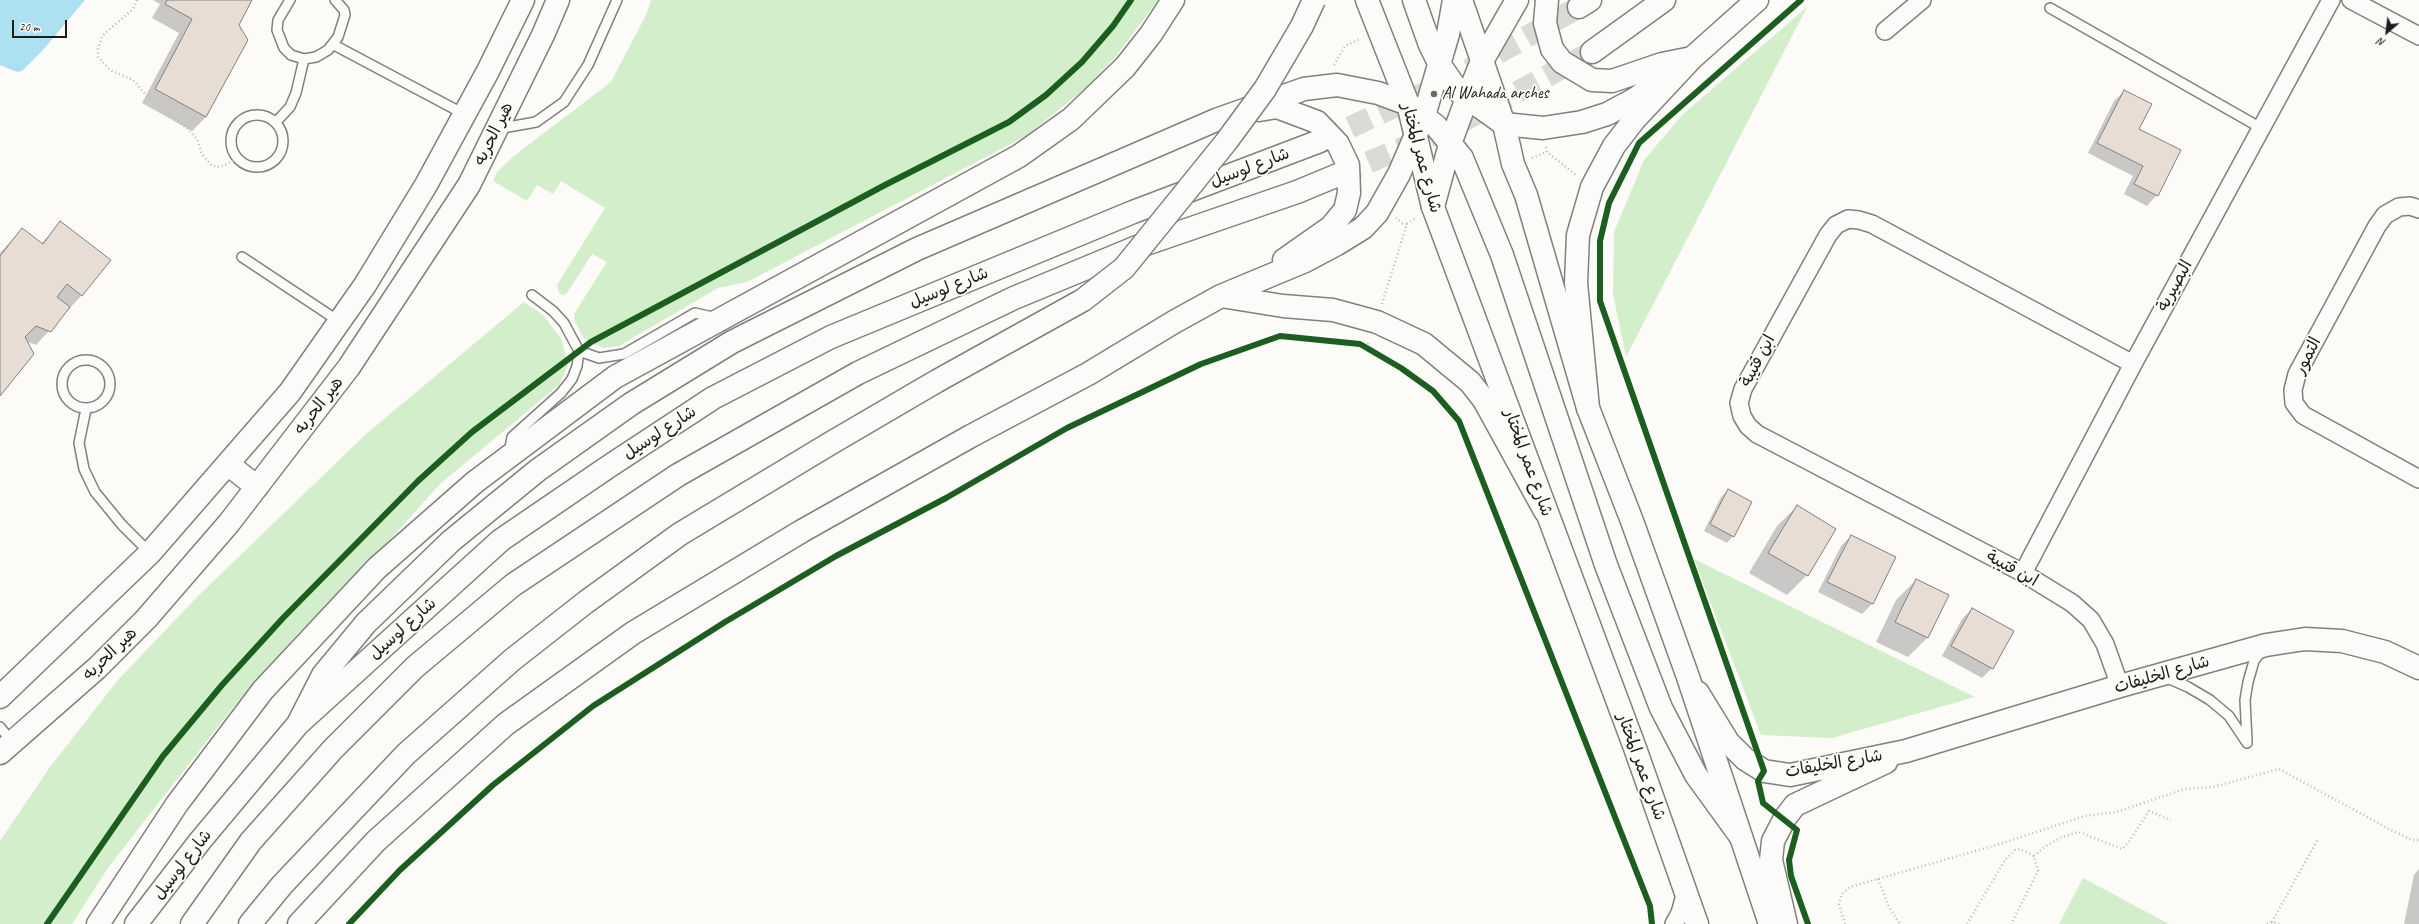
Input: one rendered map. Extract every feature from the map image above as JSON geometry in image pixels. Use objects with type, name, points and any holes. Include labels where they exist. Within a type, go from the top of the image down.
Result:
[{"type":"main road","name":"هير الحربه","points":[[0,698],[150,553],[229,465],[290,392],[340,322],[426,184],[488,71],[523,0]]},
{"type":"main road","name":"هير الحربه","points":[[4,741],[97,668],[146,619],[230,523],[349,367],[469,185],[543,35],[558,0]]},
{"type":"main road","points":[[98,924],[177,804],[263,690],[377,568],[475,482],[615,377],[1019,156],[1071,119],[1125,67],[1151,34],[1174,0]]},
{"type":"main road","points":[[250,924],[282,885],[406,754],[512,660],[586,602],[680,534],[938,381],[1083,300],[1124,268],[1226,142],[1265,89],[1302,26],[1314,0]]},
{"type":"main road","name":"شارع عمر المختار","points":[[1367,0],[1378,30],[1416,118],[1433,207],[1545,512],[1635,748],[1697,924]]},
{"type":"main road","points":[[1414,0],[1430,45],[1440,65],[1458,91],[1504,124],[1543,128],[1582,122],[1606,114],[1635,99],[1692,58]]},
{"type":"main road","points":[[299,924],[376,840],[506,724],[633,633],[802,531],[971,436],[1088,374],[1221,296],[1305,261],[1337,244],[1362,228],[1377,212],[1399,174],[1416,118],[1440,65],[1454,0]]},
{"type":"main road","points":[[1461,0],[1504,124],[1513,164],[1526,195],[1588,408],[1632,521],[1688,677],[1770,924]]},
{"type":"main road","points":[[1433,207],[1450,144],[1482,61],[1517,0]]},
{"type":"main road","points":[[1547,0],[1545,23],[1552,49],[1562,62],[1592,80],[1612,81],[1662,64],[1692,58]]},
{"type":"main road","points":[[1592,52],[1664,0]]},
{"type":"main road","points":[[1588,408],[1576,283],[1578,235],[1592,187],[1614,146],[1634,120],[1692,58],[1757,0]]},
{"type":"main road","points":[[298,724],[323,674],[366,623],[452,541],[538,470],[631,404],[732,342],[917,250],[1168,139],[1235,113],[1304,89],[1337,85],[1378,93],[1416,118],[1450,144],[1462,158],[1502,255],[1606,565],[1661,708],[1696,775],[1740,837]]},
{"type":"main road","points":[[1235,113],[1277,107],[1317,122],[1338,144],[1348,165],[1349,193],[1345,210],[1331,227],[1299,248],[1260,279]]},
{"type":"main road","points":[[464,114],[496,129]]},
{"type":"main road","name":"شارع لوسيل","points":[[136,924],[200,841],[298,724],[501,540],[608,467],[714,398],[831,337],[1133,212],[1320,141]]},
{"type":"main road","name":"شارع لوسيل","points":[[192,924],[251,841],[333,749],[415,667],[513,585],[678,474],[858,373],[1014,298],[1137,247],[1297,192],[1338,175]]},
{"type":"main road","points":[[1221,296],[1283,306],[1333,310],[1377,322],[1424,344],[1470,382],[1492,414],[1545,512]]},
{"type":"main road","points":[[229,465],[257,487]]},
{"type":"main road","name":"شارع الخليفات","points":[[1688,677],[1728,742],[1744,759],[1764,771],[1790,775],[1906,751],[2120,686],[2266,645],[2305,639],[2342,641],[2385,652],[2419,668]]},
{"type":"main road","name":"شارع الخليفات","points":[[1786,924],[1771,860],[1773,840],[1785,818],[1795,805],[1906,751]]},
{"type":"street","points":[[1885,31],[1922,0]]},
{"type":"street","name":"البصيرية","points":[[2023,573],[2133,364],[2331,0]]},
{"type":"street","points":[[2351,0],[2419,36]]},
{"type":"street","name":"التمور","points":[[2419,209],[2410,206],[2399,207],[2385,215],[2377,226],[2297,374],[2293,390],[2294,403],[2303,414],[2419,479]]},
{"type":"street","name":"ابن قتيبة","points":[[2120,686],[2105,644],[2091,620],[2072,603],[2023,573],[1757,434],[1748,426],[1742,416],[1739,403],[1742,389],[1828,235],[1836,225],[1848,219],[1859,220],[1872,224],[2133,364]]},
{"type":"street","points":[[1674,924],[1680,913],[1686,892]]},
{"type":"lane","points":[[290,0],[278,20],[277,30],[284,48],[291,55],[304,59],[322,54],[334,45],[343,28],[345,15],[341,1]]},
{"type":"lane","points":[[496,129],[536,122],[564,102],[588,65],[616,0]]},
{"type":"lane","points":[[2050,8],[2261,128]]},
{"type":"lane","points":[[334,45],[464,114]]},
{"type":"lane","points":[[276,122],[290,107],[296,93],[304,59]]},
{"type":"lane","points":[[260,116],[269,118],[276,122],[284,135],[282,150],[272,164],[260,167],[246,166],[237,159],[231,149],[229,140],[231,131],[238,123],[260,116]]},
{"type":"lane","points":[[242,257],[340,322]]},
{"type":"lane","points":[[508,458],[512,437],[561,393],[572,379],[577,366],[579,351],[564,323],[553,311],[532,295]]},
{"type":"lane","points":[[579,351],[599,358],[612,357],[624,354],[695,313],[720,319]]},
{"type":"lane","points":[[78,360],[96,360],[109,372],[111,389],[102,404],[86,409],[69,403],[61,387],[65,370],[78,360]]},
{"type":"lane","points":[[86,409],[79,443],[84,469],[95,492],[122,525],[150,553]]},
{"type":"lane","points":[[2160,675],[2188,687],[2210,700],[2229,716],[2247,743],[2245,700],[2248,682],[2254,661],[2266,645]]},
{"type":"path","points":[[137,0],[130,13],[102,36],[98,49],[98,57],[110,70],[133,80],[147,96],[186,128],[197,139],[202,154],[212,166],[220,167],[237,159]]},
{"type":"path","points":[[1337,85],[1334,63],[1346,46],[1378,30]]},
{"type":"path","points":[[1543,128],[1547,152],[1592,187]]},
{"type":"path","points":[[1367,348],[1377,322],[1407,224],[1398,221],[1385,199]]},
{"type":"path","points":[[1360,344],[1374,352]]},
{"type":"path","points":[[1845,924],[1839,904],[1842,894],[1850,887],[2003,843],[2085,816],[2116,812],[2185,789],[2213,787],[2279,769],[2391,830],[2412,840],[2419,840]]},
{"type":"path","points":[[2034,856],[2046,846],[2062,837],[2079,832],[2122,849],[2128,843],[2149,812],[2171,820]]},
{"type":"path","points":[[2272,922],[2318,839]]},
{"type":"path","points":[[1967,924],[2010,853],[2020,849],[2034,856],[2038,871],[2011,924]]},
{"type":"path","points":[[1878,879],[1889,908],[1900,924]]},
{"type":"path","points":[[2266,924],[2272,922],[2280,924]]},
{"type":"green space","points":[[651,0],[1158,0],[1117,55],[1087,87],[1026,136],[747,282],[718,288],[619,346],[603,348],[584,339],[575,322],[574,314],[607,262],[592,254],[567,293],[563,295],[559,293],[557,285],[605,208],[561,181],[553,194],[537,185],[527,201],[493,181],[497,172],[515,155],[611,82],[646,15]]},
{"type":"green space","points":[[1807,7],[1626,357],[1613,294],[1614,232],[1644,160],[1683,114]]},
{"type":"green space","points":[[524,302],[542,314],[561,338],[568,365],[559,385],[440,484],[368,564],[297,635],[232,709],[153,810],[108,868],[72,924],[0,924],[0,841],[50,767],[118,680],[197,597],[366,434]]},
{"type":"green space","points":[[1694,559],[1975,697],[1832,738],[1761,735]]},
{"type":"green space","points":[[2083,878],[2169,924],[2059,924]]},
{"type":"water","points":[[0,0],[85,0],[43,50],[22,71],[17,72],[0,65]]},
{"type":"building","points":[[167,0],[252,0],[239,25],[248,40],[206,117],[155,89],[192,19],[165,4]]},
{"type":"building","points":[[2124,90],[2152,104],[2139,129],[2181,150],[2158,196],[2134,184],[2143,166],[2097,143]]},
{"type":"building","points":[[60,221],[111,260],[82,296],[67,284],[57,297],[70,307],[51,332],[36,326],[25,337],[34,354],[0,396],[0,256],[22,228],[43,244]]},
{"type":"building","points":[[1728,489],[1752,502],[1734,537],[1710,524]]},
{"type":"building","points":[[1797,505],[1836,529],[1808,576],[1768,553]]},
{"type":"building","points":[[1851,535],[1896,557],[1873,604],[1827,582]]},
{"type":"building","points":[[1916,579],[1949,595],[1928,638],[1895,622]]},
{"type":"building","points":[[1972,608],[2014,631],[1993,669],[1951,646]]},
{"type":"tunnel","points":[[1320,141],[1442,85],[1579,7]]},
{"type":"tunnel","points":[[1338,175],[1448,129],[1592,52]]},
{"type":"cycle path","points":[[47,924],[163,756],[222,685],[283,618],[418,481],[472,432],[591,342],[885,185],[1009,122],[1046,95],[1082,62],[1113,26],[1131,0]]},
{"type":"cycle path","points":[[1801,0],[1639,143],[1609,203],[1600,241],[1600,301],[1764,771],[1758,781],[1763,803],[1797,830],[1789,860],[1791,876],[1808,924]]},
{"type":"cycle path","points":[[349,924],[400,870],[493,785],[593,706],[725,622],[836,556],[946,498],[1067,428],[1201,364],[1280,336],[1360,344],[1401,368],[1433,391],[1459,421],[1650,906],[1652,924]]},
{"type":"place","name":"Al Wahada arches","points":[[1434,94]]}]
